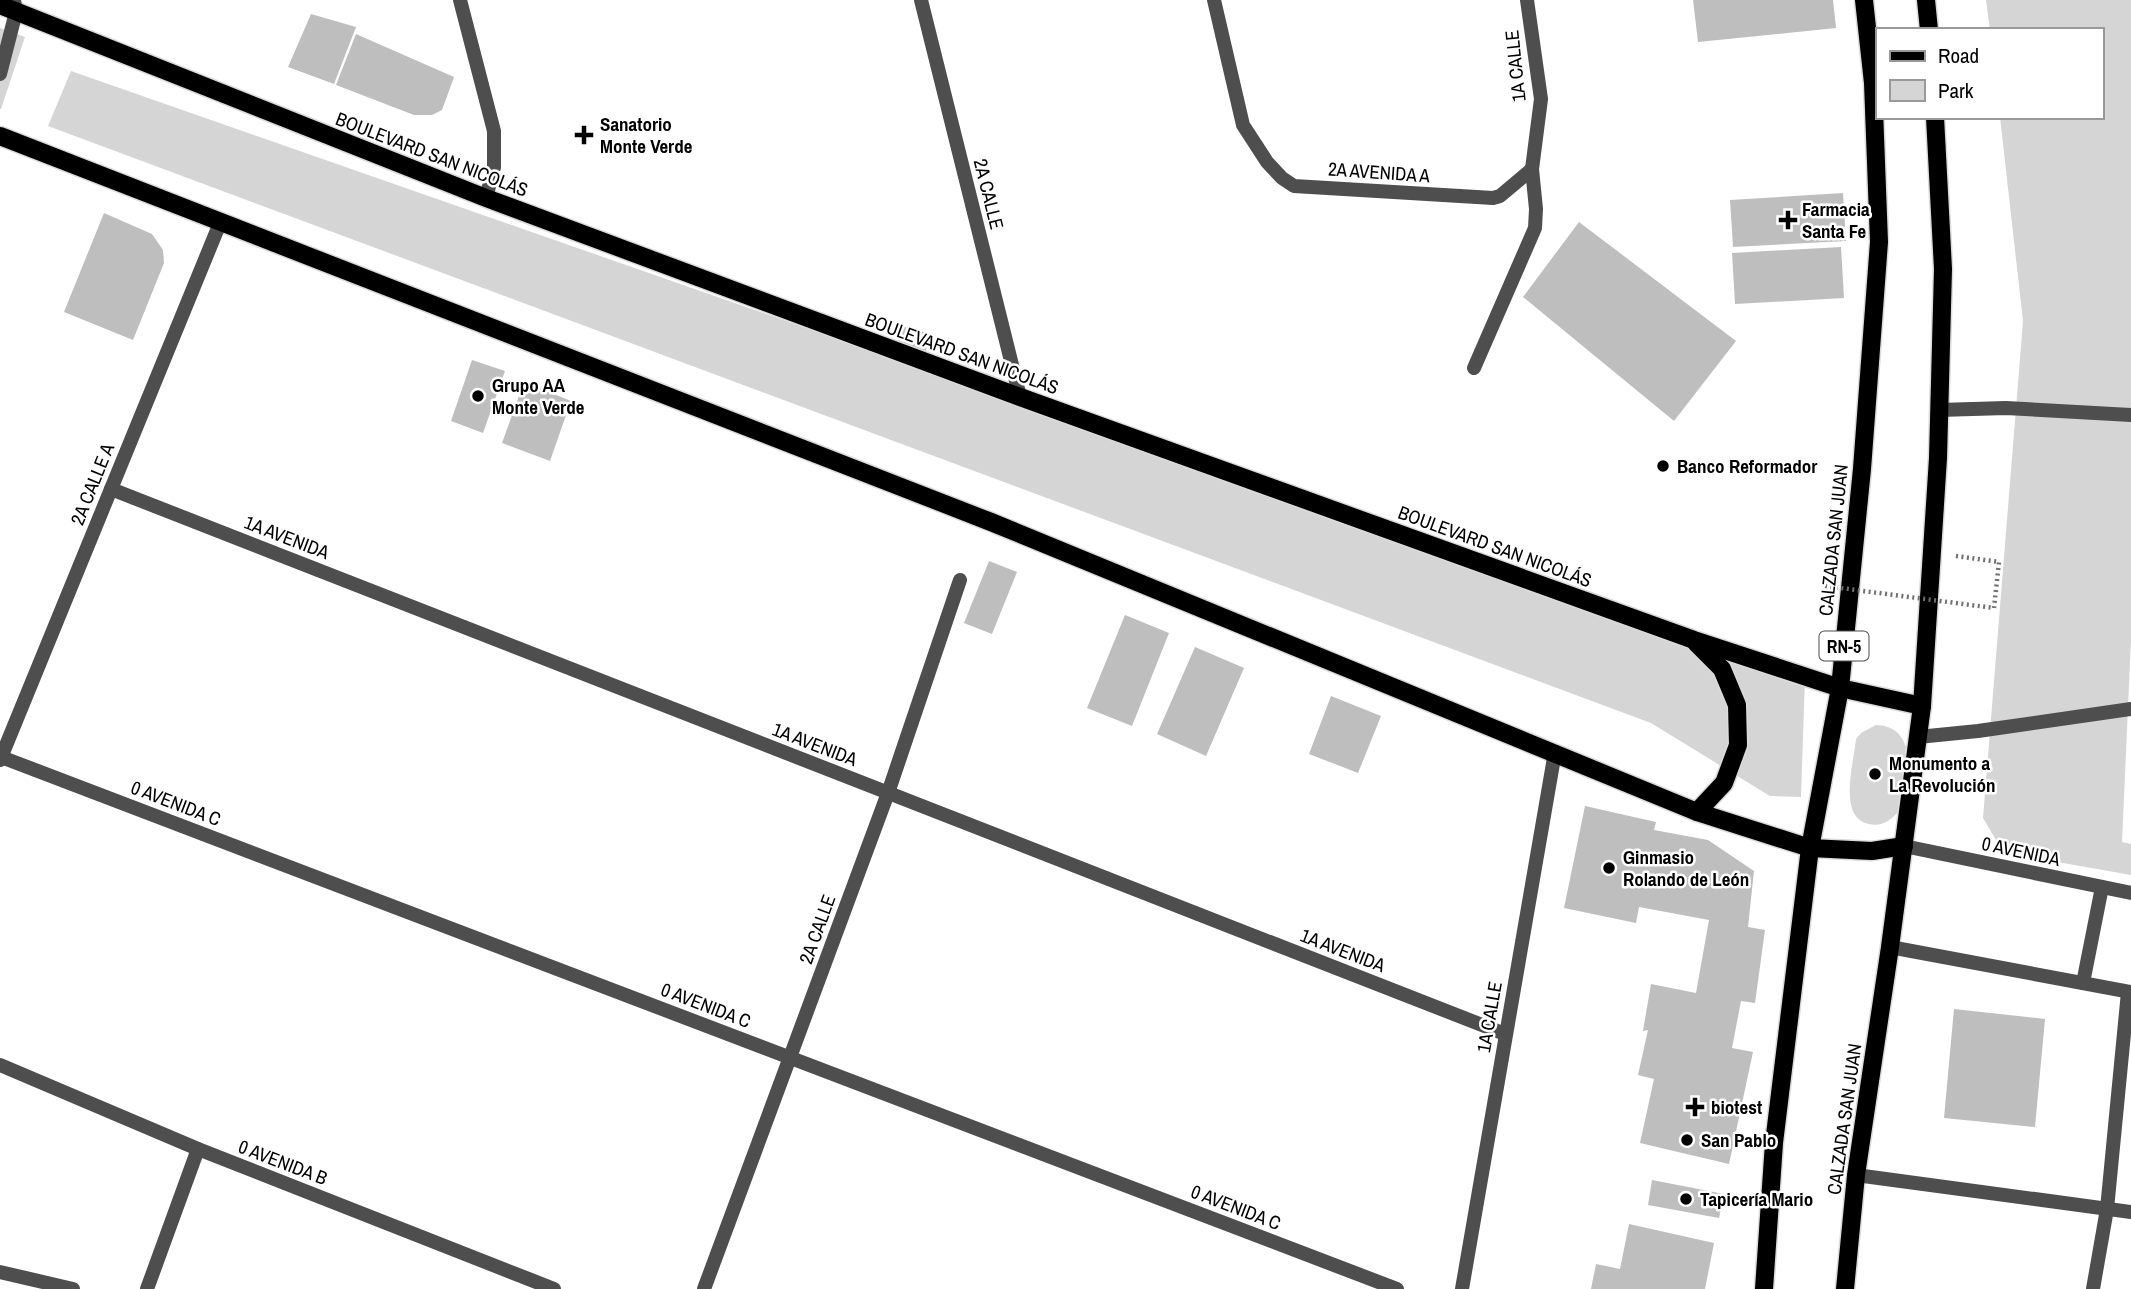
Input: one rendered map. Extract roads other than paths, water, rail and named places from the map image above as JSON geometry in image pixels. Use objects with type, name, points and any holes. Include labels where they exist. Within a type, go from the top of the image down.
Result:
[{"type":"main road","name":"CALZADA SAN JUAN","points":[[1764,1289],[1774,1143],[1810,848],[1840,688],[1862,469],[1879,242],[1873,83],[1864,0]]},
{"type":"main road","points":[[1926,0],[1929,28]]},
{"type":"main road","name":"BOULEVARD SAN NICOLÁS","points":[[10,6],[486,198],[1020,397],[1693,640],[1840,688],[1922,706]]},
{"type":"main road","name":"CALZADA SAN JUAN","points":[[1845,1289],[1856,1175],[1922,706],[1939,410],[1942,268],[1935,119]]},
{"type":"main road","points":[[0,136],[978,517],[1697,812],[1810,848],[1872,851],[1904,846]]},
{"type":"main road","points":[[1693,640],[1722,668],[1737,705],[1738,732],[1738,745],[1724,783],[1697,812]]},
{"type":"street","points":[[460,0],[494,131],[494,167],[486,198]]},
{"type":"street","name":"2A CALLE","points":[[920,0],[1020,397]]},
{"type":"street","name":"2A AVENIDA A","points":[[1214,0],[1243,125],[1267,162],[1294,186],[1493,198],[1500,196],[1532,169]]},
{"type":"street","name":"1A CALLE","points":[[1474,368],[1535,228],[1532,169],[1541,99],[1527,0]]},
{"type":"street","points":[[0,74],[10,6]]},
{"type":"street","name":"2A CALLE A","points":[[1,759],[220,223]]},
{"type":"street","points":[[1939,410],[2006,408],[2131,415]]},
{"type":"street","name":"1A AVENIDA","points":[[111,489],[1505,1034]]},
{"type":"street","name":"2A CALLE","points":[[704,1289],[888,793],[960,580]]},
{"type":"street","points":[[1918,737],[2131,709]]},
{"type":"street","name":"1A CALLE","points":[[1462,1289],[1555,752]]},
{"type":"street","name":"0 AVENIDA C","points":[[1,759],[1398,1289]]},
{"type":"street","name":"0 AVENIDA","points":[[1904,846],[2131,893]]},
{"type":"street","points":[[2083,983],[2102,887]]},
{"type":"street","points":[[1890,947],[2130,992],[2107,1209],[2093,1289]]},
{"type":"street","name":"0 AVENIDA B","points":[[0,1065],[198,1149],[554,1289]]},
{"type":"street","points":[[147,1289],[198,1149]]},
{"type":"street","points":[[1856,1175],[2131,1212]]},
{"type":"street","points":[[0,1272],[73,1289]]},
{"type":"place","name":"Sanatorio Monte Verde","points":[[584,135]]},
{"type":"place","name":"Farmacia Santa Fe","points":[[1788,220]]},
{"type":"place","name":"Grupo AA Monte Verde","points":[[478,396]]},
{"type":"place","name":"Banco Reformador","points":[[1663,466]]},
{"type":"place","name":"Monumento a La Revolución","points":[[1875,774]]},
{"type":"place","name":"Ginmasio Rolando de León","points":[[1609,868]]},
{"type":"place","name":"biotest","points":[[1695,1107]]},
{"type":"place","name":"San Pablo","points":[[1687,1140]]},
{"type":"place","name":"Tapicería Mario","points":[[1686,1199]]}]
